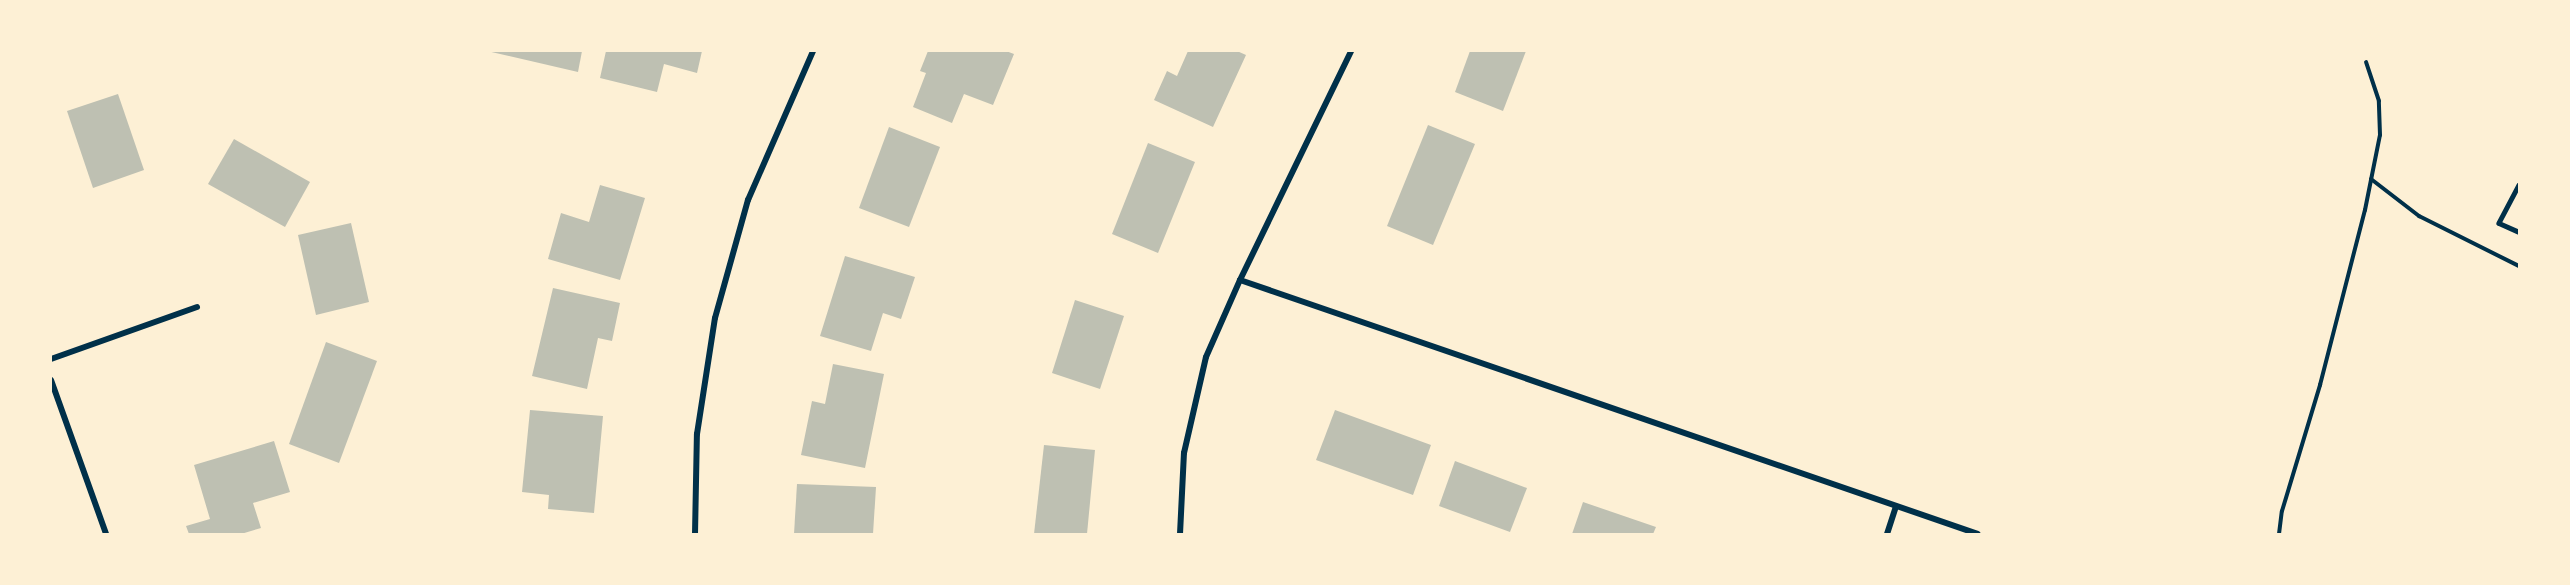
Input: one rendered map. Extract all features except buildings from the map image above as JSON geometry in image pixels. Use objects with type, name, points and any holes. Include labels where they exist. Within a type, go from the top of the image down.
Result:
[{"type":"street","points":[[695,534],[698,434],[715,318],[748,200],[813,51]]},
{"type":"street","points":[[1180,534],[1184,453],[1206,357],[1240,280],[1351,51]]},
{"type":"street","points":[[1240,280],[1978,534]]},
{"type":"street","points":[[51,360],[197,307]]},
{"type":"street","points":[[51,380],[106,534]]},
{"type":"street","points":[[1887,534],[1896,506]]},
{"type":"lane","points":[[2519,185],[2499,223],[2519,232]]},
{"type":"path","points":[[2279,534],[2282,511],[2320,385],[2380,135],[2379,101],[2366,62]]},
{"type":"path","points":[[2371,179],[2419,216],[2519,266]]}]
